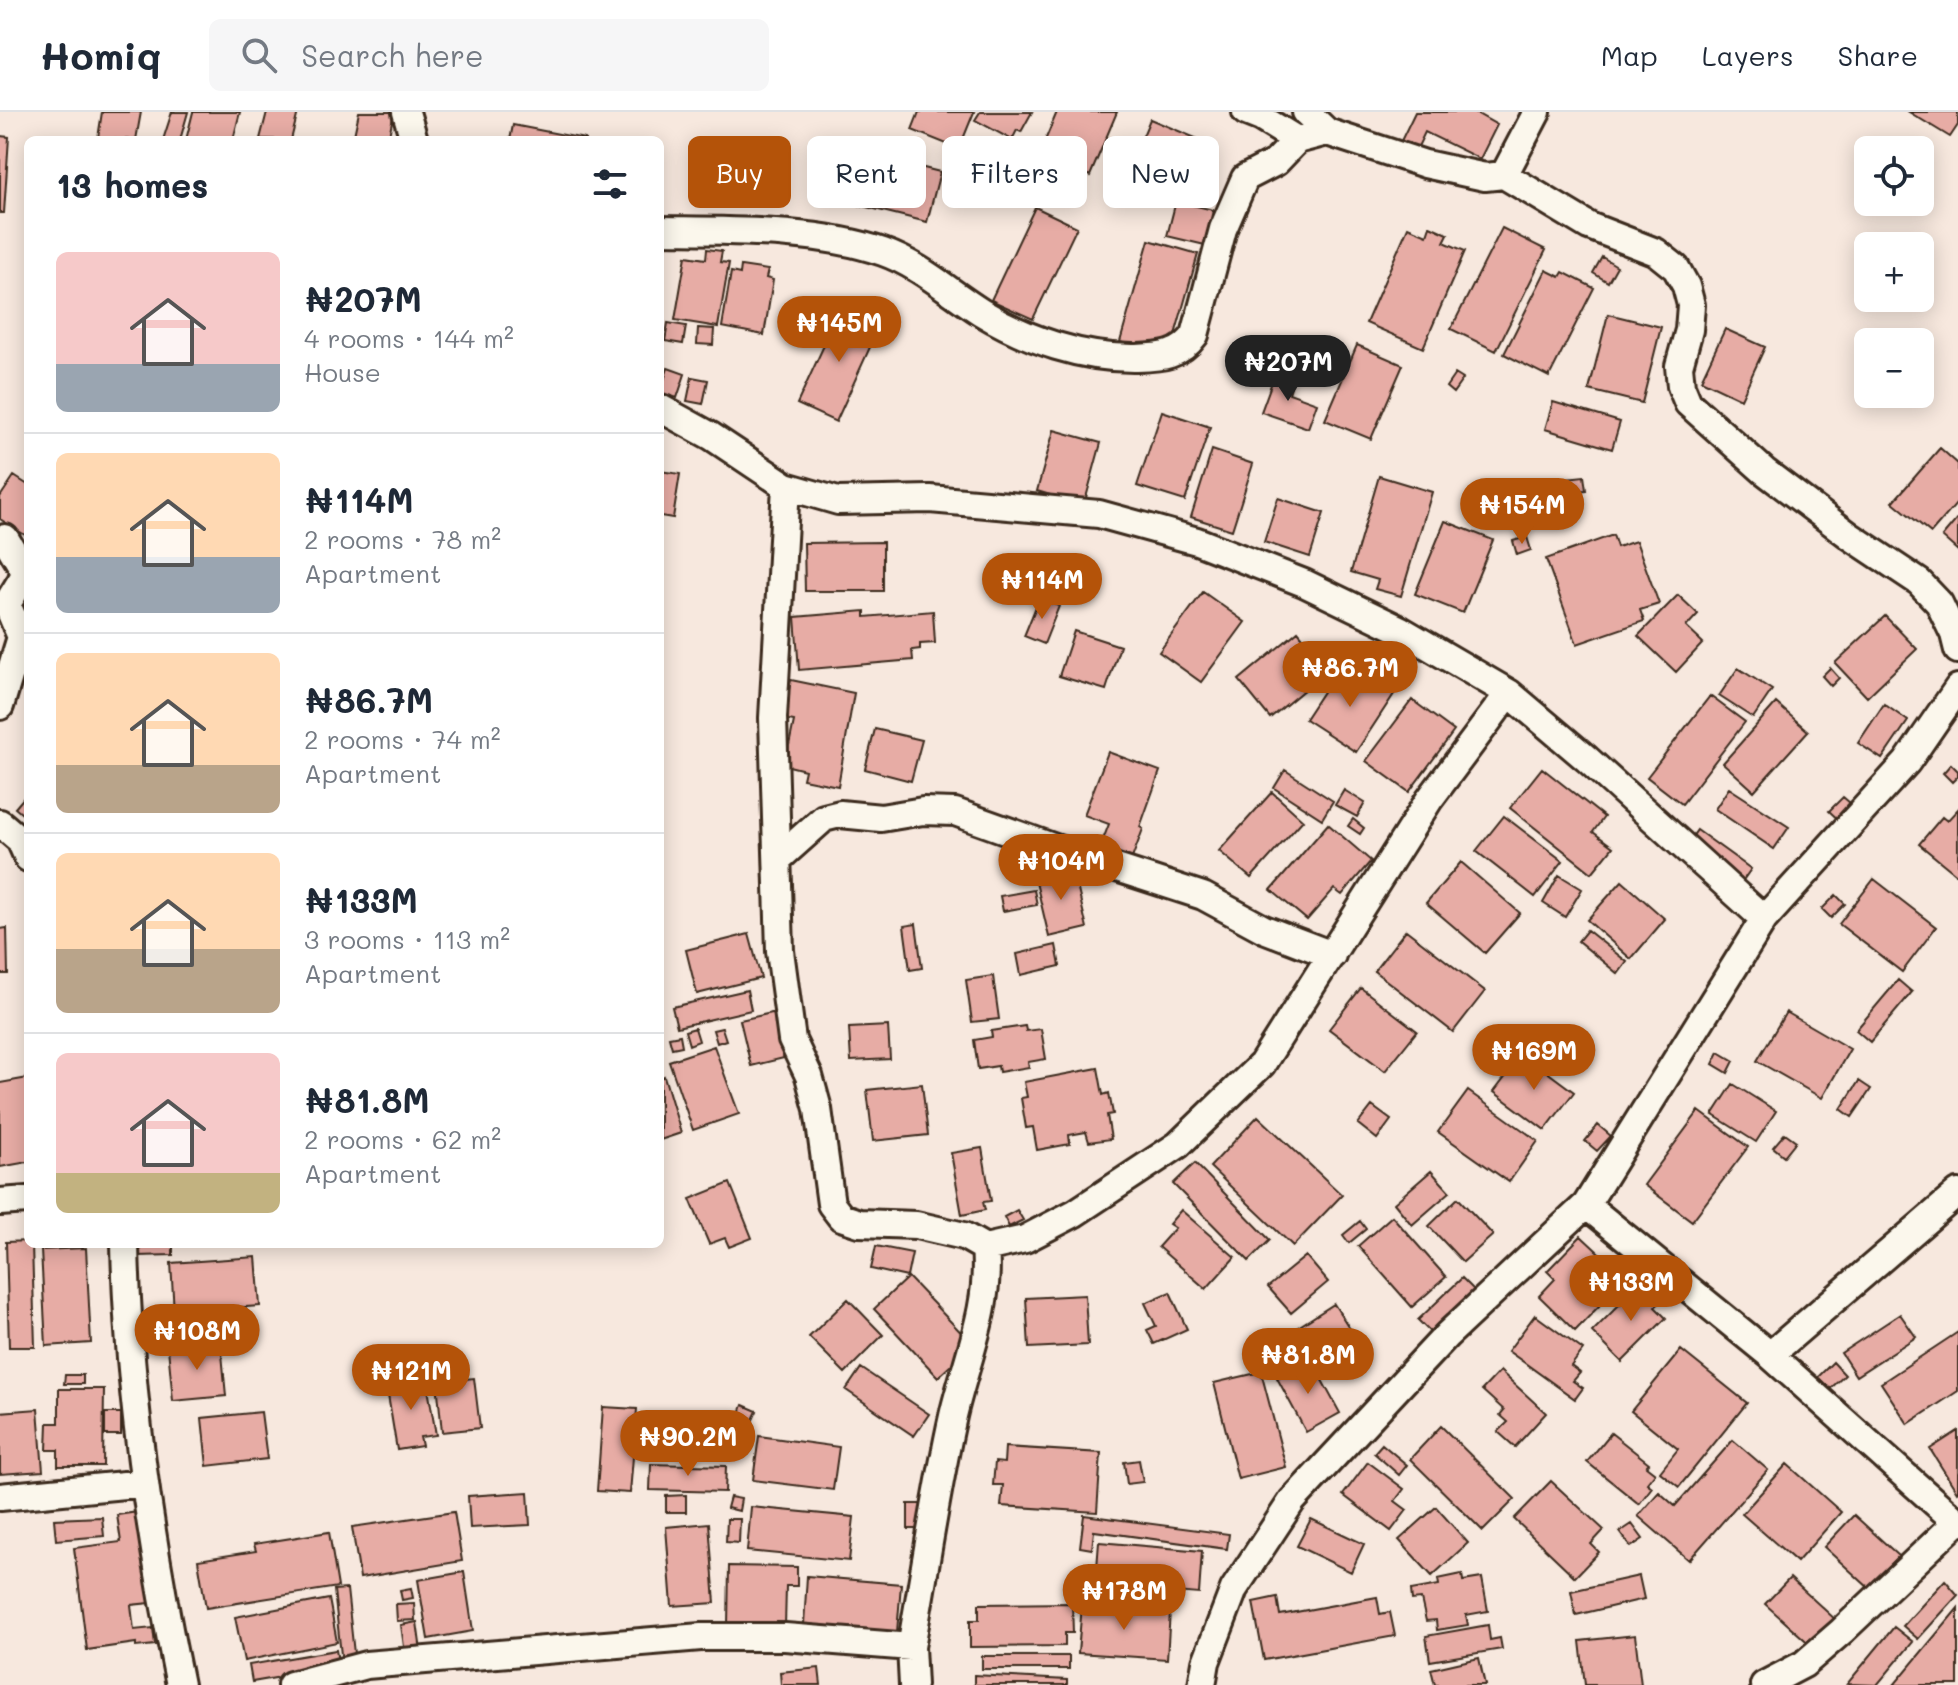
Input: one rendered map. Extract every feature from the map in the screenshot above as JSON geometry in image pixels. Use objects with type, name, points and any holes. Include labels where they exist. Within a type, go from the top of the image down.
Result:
[{"type":"street","points":[[406,112],[413,136]]},
{"type":"street","points":[[1246,112],[1297,140]]},
{"type":"street","points":[[1306,112],[1327,132],[1425,164],[1485,177],[1504,175],[1589,226],[1656,252],[1676,268],[1686,286],[1691,305],[1689,330],[1679,366],[1681,386],[1688,403],[1764,471],[1850,536],[1919,582],[1939,603],[1958,650]]},
{"type":"street","points":[[1504,175],[1537,112]]},
{"type":"street","points":[[664,230],[811,236],[852,244],[884,252],[926,273],[982,312],[1030,337],[1113,358],[1168,356],[1186,347],[1195,335],[1223,229],[1245,178],[1276,162],[1297,140],[1327,132]]},
{"type":"street","points":[[664,410],[711,436],[786,486],[838,501],[930,499],[1099,514],[1197,541],[1304,583],[1401,630],[1509,693],[1764,919]]},
{"type":"street","points":[[786,486],[773,718],[780,951],[792,1040],[809,1076],[818,1109],[831,1204],[841,1217],[859,1223],[916,1225],[964,1236],[985,1248],[1025,1239],[1075,1213],[1178,1145],[1262,1064],[1429,800],[1509,693]]},
{"type":"street","points":[[5,538],[24,570]]},
{"type":"street","points":[[0,706],[21,637],[7,604],[24,576]]},
{"type":"street","points":[[1202,1685],[1206,1662],[1234,1589],[1292,1501],[1447,1335],[1586,1205],[1764,919],[1907,762],[1958,688]]},
{"type":"street","points":[[778,859],[824,818],[840,814],[881,818],[923,811],[955,812],[1203,896],[1264,929],[1332,955]]},
{"type":"street","points":[[0,823],[20,840],[24,849]]},
{"type":"street","points":[[1770,1355],[1958,1193]]},
{"type":"street","points":[[0,1202],[24,1200]]},
{"type":"street","points":[[1586,1205],[1770,1355],[1958,1523],[1804,1664],[1764,1685]]},
{"type":"street","points":[[125,1248],[145,1483],[159,1584],[180,1685]]},
{"type":"street","points":[[913,1685],[911,1647],[953,1415],[983,1309],[987,1270],[985,1248]]},
{"type":"street","points":[[0,1497],[145,1483]]},
{"type":"street","points":[[291,1685],[366,1665],[701,1637],[785,1637],[911,1647]]},
{"type":"building","points":[[102,112],[141,112],[137,136],[98,136]]},
{"type":"building","points":[[172,112],[188,112],[181,136],[164,136]]},
{"type":"building","points":[[193,112],[240,112],[234,136],[187,136]]},
{"type":"building","points":[[267,112],[298,112],[292,136],[261,136]]},
{"type":"building","points":[[359,112],[394,112],[389,136],[354,136]]},
{"type":"building","points":[[919,112],[974,112],[964,136],[942,136],[942,142],[912,130]]},
{"type":"building","points":[[980,112],[1032,112],[1021,132],[1017,130],[1014,136],[1005,136],[975,120]]},
{"type":"building","points":[[1057,112],[1117,112],[1107,136],[1103,136],[1103,145],[1090,176],[1087,175],[1087,136],[1047,136]]},
{"type":"building","points":[[1415,112],[1474,112],[1497,125],[1480,159],[1425,132],[1414,155],[1398,147]]},
{"type":"building","points":[[1909,112],[1958,112],[1958,125],[1950,137]]},
{"type":"building","points":[[1150,119],[1191,136],[1143,136]]},
{"type":"building","points":[[513,125],[570,136],[511,136]]},
{"type":"building","points":[[0,136],[9,137],[4,213],[0,213]]},
{"type":"building","points":[[926,169],[940,172],[927,222],[870,208],[926,208]]},
{"type":"building","points":[[1035,208],[1077,227],[1033,319],[991,300]]},
{"type":"building","points":[[1174,208],[1213,210],[1205,245],[1167,236]]},
{"type":"building","points":[[1430,226],[1448,234],[1444,242],[1465,251],[1423,348],[1366,323],[1408,227],[1427,235]]},
{"type":"building","points":[[1502,228],[1546,250],[1496,351],[1451,329]]},
{"type":"building","points":[[1149,240],[1198,254],[1169,356],[1120,342]]},
{"type":"building","points":[[707,249],[722,251],[720,262],[729,263],[718,327],[675,320],[686,256],[706,259]]},
{"type":"building","points":[[1602,257],[1617,266],[1608,282],[1593,273]]},
{"type":"building","points":[[741,266],[768,270],[766,278],[773,280],[764,335],[722,327],[731,272],[740,274]]},
{"type":"building","points":[[1546,270],[1560,277],[1563,272],[1594,288],[1549,377],[1504,354]]},
{"type":"building","points":[[842,306],[881,323],[836,422],[797,404]]},
{"type":"building","points":[[1608,314],[1661,327],[1642,403],[1589,390]]},
{"type":"building","points":[[668,323],[686,326],[683,344],[665,341]]},
{"type":"building","points":[[698,328],[714,329],[713,345],[697,344]]},
{"type":"building","points":[[1725,329],[1765,347],[1741,399],[1701,380]]},
{"type":"building","points":[[1357,345],[1403,365],[1371,439],[1325,420]]},
{"type":"building","points":[[668,368],[685,374],[677,398],[664,393]]},
{"type":"building","points":[[1276,371],[1294,378],[1289,393],[1317,403],[1308,428],[1261,412]]},
{"type":"building","points":[[1455,374],[1463,379],[1453,393],[1446,387]]},
{"type":"building","points":[[692,377],[708,380],[703,404],[687,401]]},
{"type":"building","points":[[1553,402],[1620,422],[1612,449],[1545,429]]},
{"type":"building","points":[[1162,411],[1210,427],[1185,501],[1137,486]]},
{"type":"building","points":[[1054,430],[1101,443],[1084,505],[1037,491]]},
{"type":"building","points":[[1940,448],[1958,464],[1958,502],[1931,533],[1893,502]]},
{"type":"building","points":[[1212,450],[1253,464],[1232,530],[1191,517]]},
{"type":"building","points":[[664,472],[680,474],[673,518],[664,517]]},
{"type":"building","points":[[14,476],[24,482],[24,534],[0,519],[0,497]]},
{"type":"building","points":[[1379,476],[1432,492],[1401,596],[1375,589],[1378,580],[1351,572]]},
{"type":"building","points":[[1584,476],[1586,490],[1550,494],[1548,480]]},
{"type":"building","points":[[1278,498],[1324,513],[1310,557],[1264,542]]},
{"type":"building","points":[[1958,518],[1958,551],[1942,537]]},
{"type":"building","points":[[1445,521],[1493,540],[1463,613],[1415,594]]},
{"type":"building","points":[[1613,535],[1617,547],[1636,541],[1659,604],[1640,610],[1644,621],[1577,644],[1546,559]]},
{"type":"building","points":[[1527,537],[1531,550],[1517,555],[1513,541]]},
{"type":"building","points":[[883,542],[883,591],[805,591],[804,543]]},
{"type":"building","points":[[1203,592],[1245,622],[1201,682],[1159,652]]},
{"type":"building","points":[[1678,595],[1698,614],[1686,627],[1703,643],[1676,672],[1638,636]]},
{"type":"building","points":[[1039,599],[1059,606],[1044,644],[1024,636]]},
{"type":"building","points":[[865,611],[865,617],[933,611],[935,643],[920,644],[920,649],[912,650],[913,660],[799,670],[795,617]]},
{"type":"building","points":[[1885,616],[1917,649],[1867,697],[1835,663]]},
{"type":"building","points":[[1074,631],[1120,646],[1106,690],[1059,676]]},
{"type":"building","points":[[1298,631],[1329,669],[1270,718],[1239,680]]},
{"type":"building","points":[[1738,668],[1772,690],[1753,718],[1719,696]]},
{"type":"building","points":[[1830,668],[1839,678],[1831,686],[1822,676]]},
{"type":"building","points":[[1338,669],[1366,687],[1373,676],[1396,691],[1356,752],[1305,719]]},
{"type":"building","points":[[791,680],[854,693],[838,786],[803,779],[805,770],[785,765],[794,721],[783,719]]},
{"type":"building","points":[[1710,696],[1745,722],[1682,804],[1647,777]]},
{"type":"building","points":[[1412,700],[1454,731],[1409,792],[1366,761]]},
{"type":"building","points":[[1776,703],[1808,731],[1754,791],[1723,763]]},
{"type":"building","points":[[1884,704],[1908,721],[1882,759],[1858,743]]},
{"type":"building","points":[[875,729],[922,740],[911,781],[865,769]]},
{"type":"building","points":[[1108,752],[1160,771],[1131,861],[1099,850],[1109,824],[1084,815]]},
{"type":"building","points":[[1951,764],[1958,771],[1952,782],[1943,773]]},
{"type":"building","points":[[1542,768],[1604,817],[1593,832],[1613,847],[1592,873],[1510,808]]},
{"type":"building","points":[[1285,770],[1333,801],[1322,819],[1274,788]]},
{"type":"building","points":[[1729,788],[1789,827],[1774,849],[1715,809]]},
{"type":"building","points":[[1344,790],[1365,803],[1357,817],[1335,805]]},
{"type":"building","points":[[1272,792],[1303,820],[1251,878],[1219,851]]},
{"type":"building","points":[[24,797],[24,816],[15,808]]},
{"type":"building","points":[[1843,797],[1857,809],[1843,824],[1829,811]]},
{"type":"building","points":[[1958,809],[1958,876],[1919,844],[1942,817],[1947,821]]},
{"type":"building","points":[[1504,816],[1563,861],[1535,897],[1476,851]]},
{"type":"building","points":[[1353,819],[1364,828],[1360,834],[1348,826]]},
{"type":"building","points":[[1328,824],[1371,861],[1342,895],[1334,889],[1307,920],[1271,890]]},
{"type":"building","points":[[1697,830],[1751,869],[1741,883],[1687,844]]},
{"type":"building","points":[[1461,862],[1520,913],[1485,953],[1426,903]]},
{"type":"building","points":[[1059,865],[1062,876],[1074,873],[1087,928],[1049,937],[1036,882],[1043,881],[1041,870]]},
{"type":"building","points":[[1559,875],[1582,889],[1565,917],[1543,903]]},
{"type":"building","points":[[1874,879],[1936,927],[1902,972],[1839,924]]},
{"type":"building","points":[[1622,881],[1665,919],[1631,959],[1587,920]]},
{"type":"building","points":[[1034,890],[1037,905],[1003,911],[1000,896]]},
{"type":"building","points":[[1836,895],[1845,904],[1831,918],[1822,909]]},
{"type":"building","points":[[916,924],[922,968],[910,970],[904,926]]},
{"type":"building","points":[[7,928],[8,974],[0,974],[0,929]]},
{"type":"building","points":[[1406,930],[1485,991],[1453,1032],[1374,971]]},
{"type":"building","points":[[1587,930],[1627,962],[1618,974],[1578,941]]},
{"type":"building","points":[[749,934],[761,978],[697,994],[686,950]]},
{"type":"building","points":[[1056,945],[1060,966],[1021,975],[1017,954]]},
{"type":"building","points":[[993,976],[999,1019],[972,1022],[966,980]]},
{"type":"building","points":[[1898,980],[1912,992],[1870,1042],[1856,1030]]},
{"type":"building","points":[[1361,988],[1417,1031],[1385,1071],[1329,1029]]},
{"type":"building","points":[[747,990],[751,1010],[677,1027],[672,1007]]},
{"type":"building","points":[[781,1011],[792,1056],[751,1066],[740,1020]]},
{"type":"building","points":[[1786,1012],[1850,1049],[1822,1098],[1757,1061]]},
{"type":"building","points":[[888,1026],[890,1059],[851,1061],[849,1028]]},
{"type":"building","points":[[1025,1026],[1026,1031],[1041,1029],[1046,1059],[1028,1062],[1029,1067],[999,1072],[998,1066],[978,1069],[974,1040],[992,1037],[991,1031]]},
{"type":"building","points":[[695,1028],[699,1041],[689,1045],[685,1031]]},
{"type":"building","points":[[722,1028],[726,1040],[717,1043],[713,1030]]},
{"type":"building","points":[[680,1035],[682,1046],[672,1048],[669,1037]]},
{"type":"building","points":[[714,1046],[739,1114],[693,1130],[669,1061]]},
{"type":"building","points":[[1719,1052],[1734,1061],[1728,1073],[1713,1064]]},
{"type":"building","points":[[1523,1054],[1574,1092],[1545,1130],[1494,1092]]},
{"type":"building","points":[[1098,1068],[1103,1095],[1109,1093],[1113,1114],[1107,1115],[1111,1139],[1089,1142],[1086,1132],[1069,1135],[1070,1144],[1037,1150],[1033,1127],[1026,1128],[1021,1098],[1027,1097],[1024,1082]]},
{"type":"building","points":[[664,1076],[681,1133],[664,1139]]},
{"type":"building","points":[[24,1079],[24,1163],[0,1167],[0,1083]]},
{"type":"building","points":[[1859,1081],[1871,1089],[1852,1117],[1841,1109]]},
{"type":"building","points":[[922,1084],[928,1135],[873,1141],[867,1090]]},
{"type":"building","points":[[1733,1084],[1776,1111],[1756,1142],[1713,1115]]},
{"type":"building","points":[[1468,1091],[1538,1141],[1509,1182],[1438,1132]]},
{"type":"building","points":[[1372,1106],[1391,1120],[1377,1139],[1358,1124]]},
{"type":"building","points":[[1699,1111],[1748,1147],[1692,1221],[1644,1185]]},
{"type":"building","points":[[1258,1116],[1342,1195],[1293,1246],[1210,1167]]},
{"type":"building","points":[[1598,1125],[1611,1136],[1597,1151],[1585,1141]]},
{"type":"building","points":[[1785,1133],[1796,1141],[1784,1156],[1773,1147]]},
{"type":"building","points":[[982,1148],[991,1201],[983,1202],[985,1210],[962,1215],[951,1153]]},
{"type":"building","points":[[1195,1163],[1270,1240],[1249,1261],[1173,1184]]},
{"type":"building","points":[[1431,1171],[1450,1192],[1412,1225],[1394,1203]]},
{"type":"building","points":[[730,1183],[752,1238],[729,1247],[725,1238],[709,1244],[690,1199]]},
{"type":"building","points":[[1458,1198],[1493,1235],[1463,1262],[1429,1226]]},
{"type":"building","points":[[1017,1210],[1023,1220],[1009,1227],[1004,1217]]},
{"type":"building","points":[[1181,1210],[1235,1257],[1206,1289],[1158,1247],[1175,1228],[1169,1224]]},
{"type":"building","points":[[1392,1216],[1446,1277],[1412,1307],[1358,1246]]},
{"type":"building","points":[[1360,1221],[1366,1229],[1349,1243],[1343,1235]]},
{"type":"building","points":[[1581,1236],[1626,1278],[1575,1331],[1539,1296],[1555,1279],[1547,1271]]},
{"type":"building","points":[[24,1241],[24,1248],[32,1248],[35,1347],[9,1347],[6,1242]]},
{"type":"building","points":[[876,1246],[912,1253],[907,1277],[871,1269]]},
{"type":"building","points":[[86,1248],[91,1343],[46,1346],[41,1250]]},
{"type":"building","points":[[137,1248],[173,1248],[173,1255],[137,1256]]},
{"type":"building","points":[[1306,1256],[1328,1282],[1291,1313],[1268,1287]]},
{"type":"building","points":[[256,1257],[260,1306],[174,1312],[171,1263]]},
{"type":"building","points":[[908,1277],[973,1345],[938,1377],[874,1309]]},
{"type":"building","points":[[1462,1278],[1476,1292],[1432,1334],[1418,1320]]},
{"type":"building","points":[[1652,1287],[1664,1299],[1655,1307],[1666,1318],[1622,1362],[1592,1332],[1636,1288],[1644,1296]]},
{"type":"building","points":[[1170,1292],[1187,1329],[1154,1344],[1147,1330],[1156,1326],[1145,1303]]},
{"type":"building","points":[[1085,1295],[1088,1345],[1029,1348],[1026,1298]]},
{"type":"building","points":[[848,1299],[883,1335],[845,1373],[809,1337]]},
{"type":"building","points":[[1334,1304],[1366,1354],[1331,1377],[1298,1327]]},
{"type":"building","points":[[1900,1314],[1916,1337],[1856,1376],[1841,1353]]},
{"type":"building","points":[[1535,1315],[1583,1350],[1571,1366],[1580,1373],[1573,1381],[1583,1388],[1575,1399],[1508,1351]]},
{"type":"building","points":[[1958,1332],[1958,1391],[1908,1424],[1881,1383]]},
{"type":"building","points":[[221,1343],[226,1396],[173,1401],[168,1348]]},
{"type":"building","points":[[1681,1350],[1747,1403],[1679,1487],[1660,1472],[1678,1449],[1631,1411]]},
{"type":"building","points":[[1311,1360],[1340,1413],[1306,1432],[1277,1378]]},
{"type":"building","points":[[1833,1362],[1845,1375],[1830,1389],[1818,1377]]},
{"type":"building","points":[[861,1368],[929,1414],[914,1436],[846,1390]]},
{"type":"building","points":[[1500,1371],[1546,1413],[1515,1447],[1498,1432],[1508,1422],[1500,1415],[1504,1410],[1482,1390]]},
{"type":"building","points":[[1261,1372],[1286,1467],[1238,1479],[1214,1383]]},
{"type":"building","points":[[65,1375],[83,1375],[83,1384],[64,1384]]},
{"type":"building","points":[[426,1377],[436,1435],[420,1437],[422,1446],[397,1450],[386,1383]]},
{"type":"building","points":[[474,1378],[480,1428],[442,1432],[437,1382]]},
{"type":"building","points":[[59,1389],[104,1389],[103,1466],[58,1466],[58,1450],[47,1450],[48,1423],[59,1423]]},
{"type":"building","points":[[743,1405],[757,1411],[752,1422],[739,1416]]},
{"type":"building","points":[[603,1407],[637,1409],[630,1493],[597,1491]]},
{"type":"building","points":[[38,1409],[43,1471],[0,1474],[0,1412]]},
{"type":"building","points":[[261,1412],[267,1459],[207,1466],[202,1418]]},
{"type":"building","points":[[105,1413],[121,1413],[121,1435],[105,1435]]},
{"type":"building","points":[[1441,1426],[1515,1499],[1483,1531],[1410,1459]]},
{"type":"building","points":[[1958,1431],[1958,1491],[1957,1492],[1930,1449]]},
{"type":"building","points":[[1611,1433],[1649,1463],[1646,1466],[1655,1473],[1647,1483],[1652,1487],[1639,1504],[1587,1462]]},
{"type":"building","points":[[759,1436],[839,1447],[833,1490],[753,1480]]},
{"type":"building","points":[[1733,1440],[1768,1470],[1689,1560],[1638,1516],[1659,1492],[1675,1506]]},
{"type":"building","points":[[1382,1444],[1407,1465],[1399,1475],[1374,1453]]},
{"type":"building","points":[[1005,1447],[1101,1453],[1097,1512],[1001,1506],[1003,1485],[993,1485],[995,1462],[1004,1463]]},
{"type":"building","points":[[1139,1460],[1143,1482],[1127,1484],[1124,1462]]},
{"type":"building","points":[[1368,1462],[1404,1489],[1395,1501],[1407,1510],[1391,1531],[1343,1495]]},
{"type":"building","points":[[651,1464],[726,1466],[725,1492],[650,1490]]},
{"type":"building","points":[[1787,1464],[1841,1512],[1797,1562],[1742,1514]]},
{"type":"building","points":[[1551,1481],[1604,1530],[1591,1544],[1599,1552],[1575,1577],[1514,1519]]},
{"type":"building","points":[[528,1492],[530,1525],[470,1528],[468,1496]]},
{"type":"building","points":[[686,1495],[686,1512],[666,1512],[666,1496]]},
{"type":"building","points":[[730,1497],[741,1499],[739,1511],[727,1508]]},
{"type":"building","points":[[908,1504],[928,1504],[928,1529],[908,1529]]},
{"type":"building","points":[[751,1507],[854,1517],[849,1561],[747,1551]]},
{"type":"building","points":[[1436,1507],[1468,1543],[1432,1576],[1399,1540]]},
{"type":"building","points":[[138,1512],[150,1603],[131,1605],[134,1630],[153,1628],[155,1645],[136,1647],[136,1643],[87,1650],[74,1548],[121,1542],[117,1515]]},
{"type":"building","points":[[454,1512],[462,1561],[360,1578],[352,1527]]},
{"type":"building","points":[[1084,1515],[1229,1534],[1227,1549],[1094,1531],[1092,1549],[1080,1547]]},
{"type":"building","points":[[1854,1515],[1899,1556],[1869,1588],[1824,1547]]},
{"type":"building","points":[[102,1517],[104,1536],[56,1540],[54,1519]]},
{"type":"building","points":[[727,1519],[740,1519],[739,1543],[726,1542]]},
{"type":"building","points":[[1311,1519],[1364,1544],[1351,1572],[1297,1546]]},
{"type":"building","points":[[709,1523],[715,1603],[672,1606],[666,1527]]},
{"type":"building","points":[[1632,1524],[1643,1539],[1631,1547],[1620,1532]]},
{"type":"building","points":[[329,1532],[338,1587],[206,1608],[198,1560],[256,1551],[254,1544]]},
{"type":"building","points":[[1099,1542],[1202,1551],[1199,1594],[1112,1587],[1111,1596],[1095,1594]]},
{"type":"building","points":[[729,1566],[797,1567],[797,1586],[786,1586],[785,1627],[728,1626]]},
{"type":"building","points":[[464,1572],[473,1631],[428,1639],[418,1580]]},
{"type":"building","points":[[1462,1574],[1463,1581],[1482,1578],[1488,1611],[1466,1615],[1468,1625],[1437,1630],[1436,1620],[1426,1621],[1421,1599],[1412,1600],[1411,1590],[1439,1585],[1438,1579]]},
{"type":"building","points":[[807,1576],[901,1584],[897,1632],[804,1624]]},
{"type":"building","points":[[1639,1576],[1644,1599],[1576,1615],[1571,1591]]},
{"type":"building","points":[[1790,1578],[1837,1621],[1813,1647],[1765,1604]]},
{"type":"building","points":[[1945,1580],[1958,1595],[1918,1639],[1903,1626]]},
{"type":"building","points":[[411,1588],[413,1598],[402,1600],[400,1590]]},
{"type":"building","points":[[347,1589],[355,1663],[342,1664],[334,1590]]},
{"type":"building","points":[[1277,1597],[1280,1615],[1377,1597],[1380,1614],[1390,1612],[1395,1636],[1264,1660],[1253,1602]]},
{"type":"building","points":[[329,1599],[337,1642],[244,1661],[235,1617]]},
{"type":"building","points":[[414,1603],[415,1620],[397,1621],[396,1604]]},
{"type":"building","points":[[1072,1603],[1073,1633],[1065,1633],[1065,1646],[970,1647],[970,1620],[979,1620],[979,1604]]},
{"type":"building","points":[[1082,1605],[1170,1611],[1167,1659],[1078,1653]]},
{"type":"building","points":[[1958,1608],[1958,1685],[1894,1685]]},
{"type":"building","points":[[417,1622],[421,1651],[405,1654],[401,1625]]},
{"type":"building","points":[[1488,1625],[1490,1640],[1500,1638],[1502,1649],[1430,1661],[1426,1636]]},
{"type":"building","points":[[1894,1627],[1913,1642],[1877,1685],[1847,1684]]},
{"type":"building","points":[[1635,1635],[1641,1685],[1585,1685],[1580,1641]]},
{"type":"building","points":[[336,1650],[339,1667],[252,1682],[249,1665]]},
{"type":"building","points":[[982,1656],[1069,1656],[1069,1669],[982,1669]]},
{"type":"building","points":[[1479,1658],[1485,1685],[1435,1685],[1431,1669]]},
{"type":"building","points":[[819,1668],[821,1685],[781,1685],[780,1672]]},
{"type":"building","points":[[974,1675],[1067,1680],[1067,1685],[974,1685]]}]
